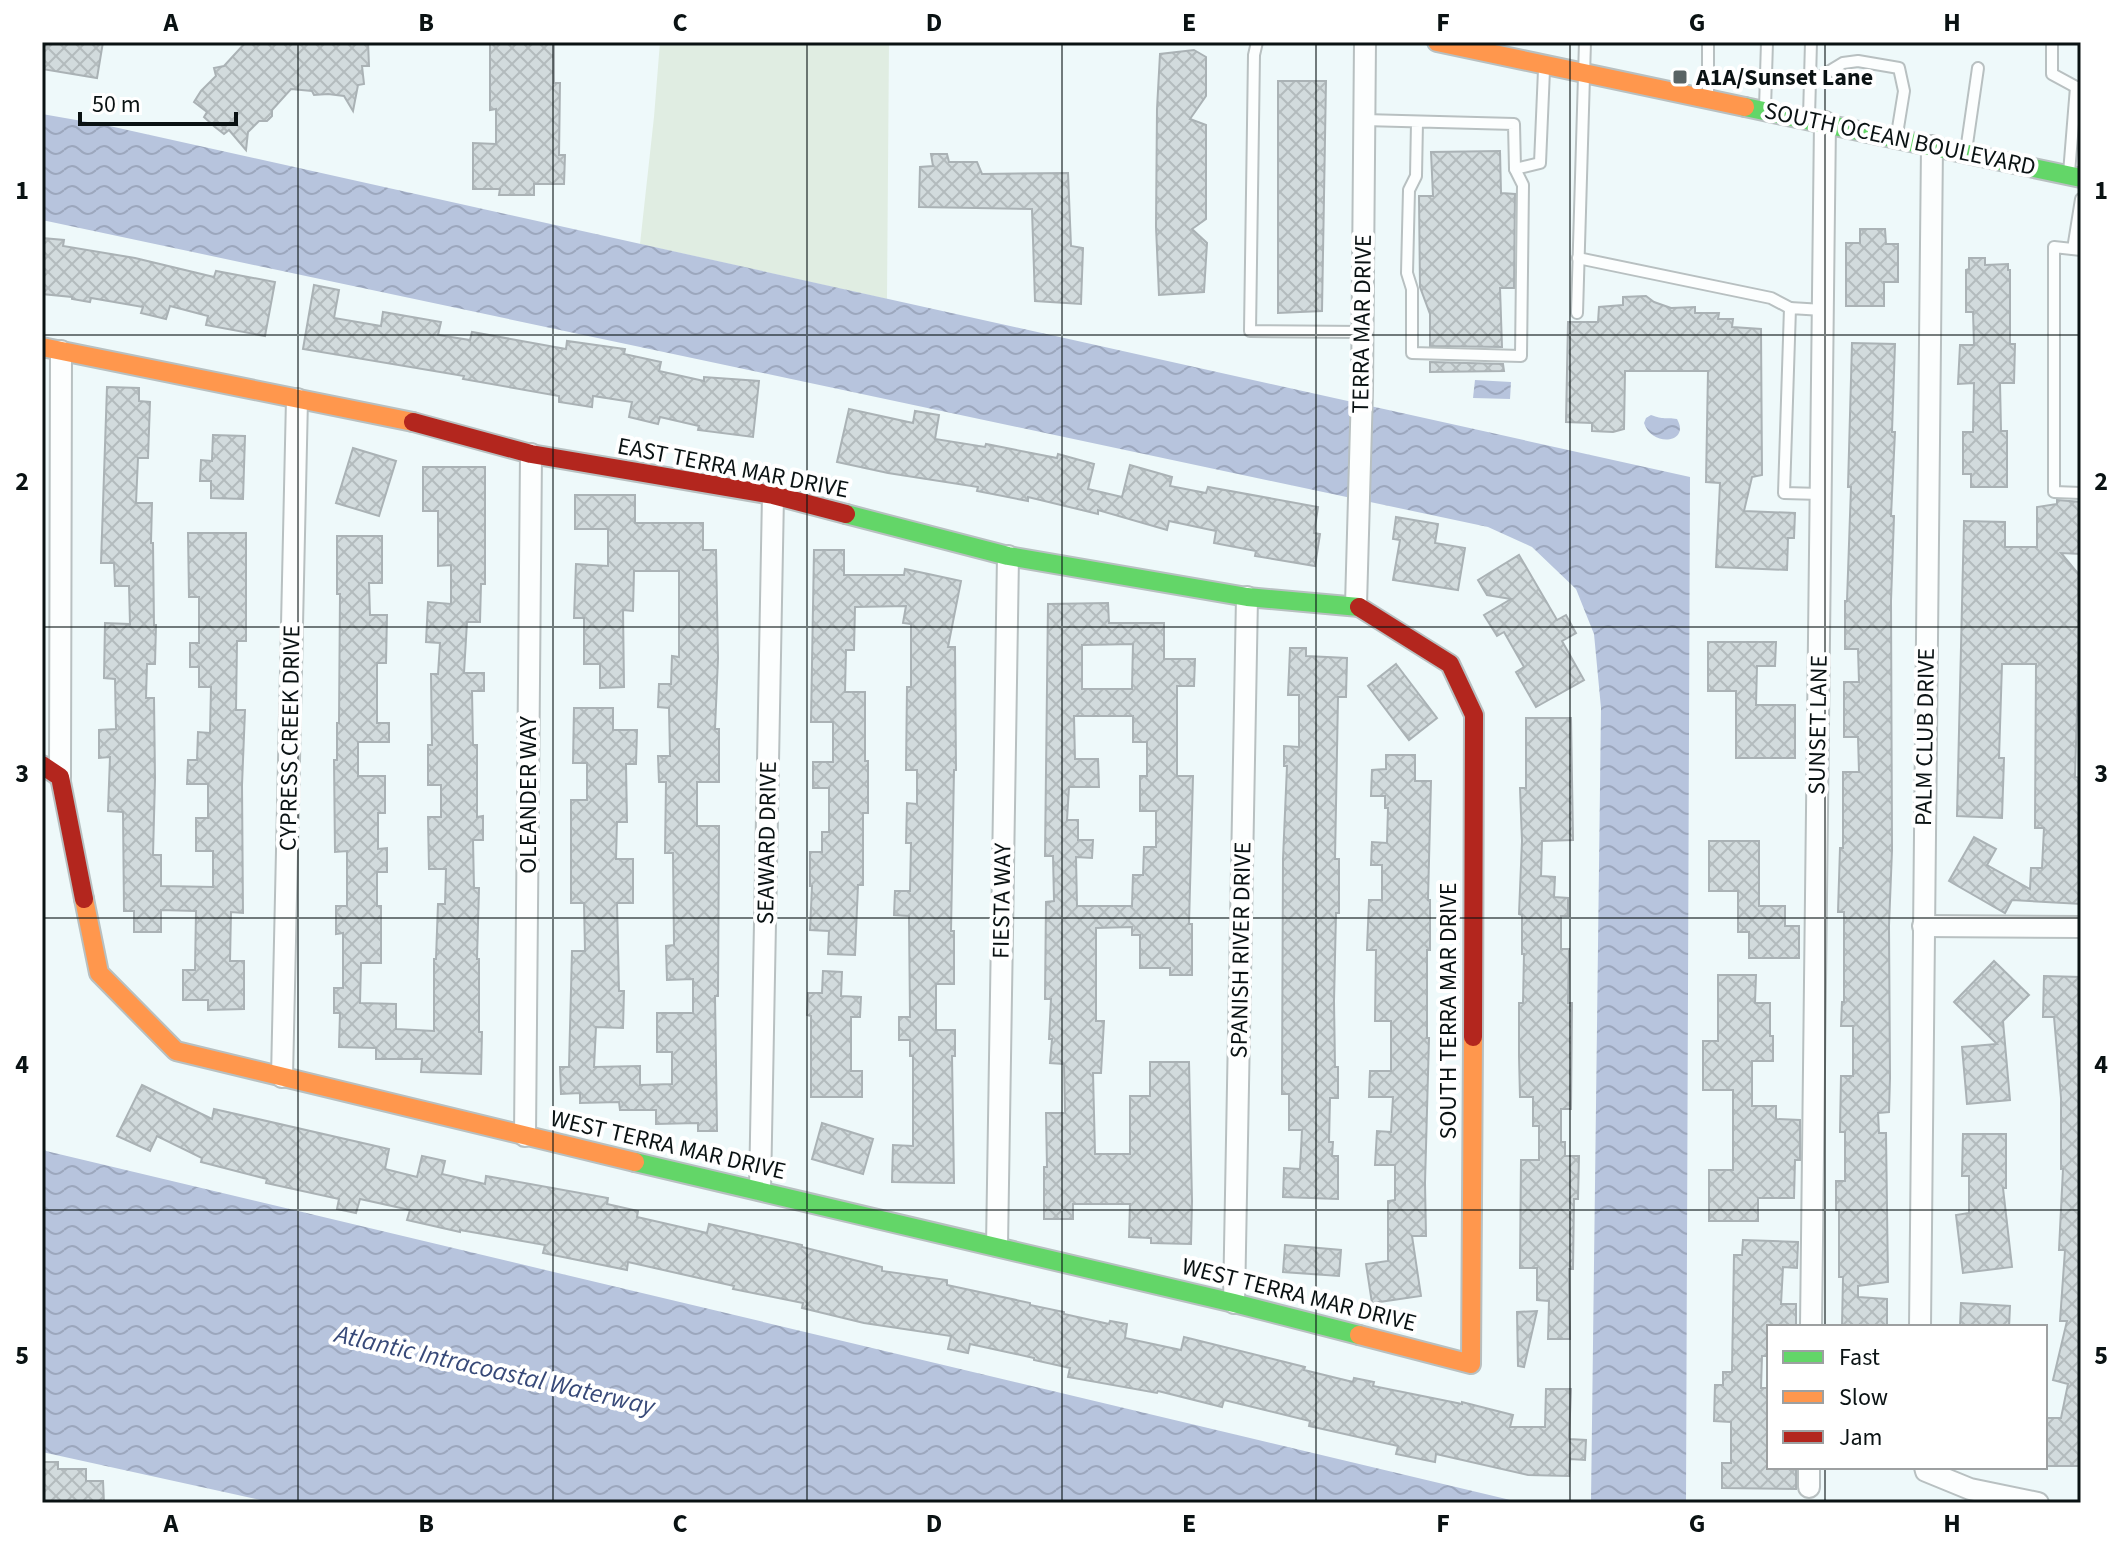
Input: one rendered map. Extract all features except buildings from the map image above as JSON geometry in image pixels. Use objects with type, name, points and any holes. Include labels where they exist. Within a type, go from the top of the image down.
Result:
[{"type":"street","name":"TERRA MAR DRIVE","points":[[1356,605],[1362,390],[1365,42]]},
{"type":"street","name":"SOUTH OCEAN BOULEVARD","points":[[1437,42],[1515,54],[1545,64],[2075,176]]},
{"type":"street","name":"SUNSET LANE","points":[[1811,1325],[1823,310],[1817,120]]},
{"type":"street","name":"PALM CLUB DRIVE","points":[[1920,1325],[1932,146]]},
{"type":"street","points":[[52,349],[60,777]]},
{"type":"street","name":"EAST TERRA MAR DRIVE","points":[[52,349],[407,420],[531,454],[773,495],[1008,556],[1247,597],[1356,605],[1450,664]]},
{"type":"street","name":"CYPRESS CREEK DRIVE","points":[[282,1077],[297,399]]},
{"type":"street","name":"OLEANDER WAY","points":[[525,1136],[531,454]]},
{"type":"street","name":"SEAWARD DRIVE","points":[[760,1190],[773,495]]},
{"type":"street","name":"FIESTA WAY","points":[[997,1246],[1008,556]]},
{"type":"street","name":"SPANISH RIVER DRIVE","points":[[1234,1303],[1247,597]]},
{"type":"street","name":"SOUTH TERRA MAR DRIVE","points":[[1450,664],[1474,715],[1471,1364]]},
{"type":"street","points":[[42,765],[60,777]]},
{"type":"street","name":"WEST TERRA MAR DRIVE","points":[[60,777],[99,973],[176,1051],[1234,1303],[1471,1364]]},
{"type":"street","points":[[1923,926],[2081,927]]},
{"type":"street","points":[[1926,1469],[1970,1489],[2038,1503]]},
{"type":"lane","points":[[1257,42],[1254,55],[1250,331],[1362,332]]},
{"type":"lane","points":[[1577,313],[1585,42]]},
{"type":"lane","points":[[1708,42],[1708,98]]},
{"type":"lane","points":[[1765,110],[1767,42]]},
{"type":"lane","points":[[1811,42],[1810,83],[1817,120]]},
{"type":"lane","points":[[2052,42],[2052,74],[2078,86],[2075,176]]},
{"type":"lane","points":[[1810,83],[1843,63],[1858,61],[1899,68],[1904,91],[1897,138]]},
{"type":"lane","points":[[1515,169],[1540,163],[1545,64]]},
{"type":"lane","points":[[1966,153],[1978,68]]},
{"type":"lane","points":[[1364,120],[1514,124],[1515,169],[1523,185],[1521,356],[1412,353],[1412,289],[1407,273],[1408,204],[1409,190],[1416,176],[1417,122]]},
{"type":"lane","points":[[2081,199],[2077,250],[2054,247],[2054,492],[2081,493]]},
{"type":"lane","points":[[1578,258],[1771,298],[1790,308],[1823,310]]},
{"type":"lane","points":[[1790,308],[1784,493],[1821,494]]},
{"type":"shaded area","points":[[660,42],[889,42],[887,299],[640,244]]},
{"type":"water","points":[[42,114],[105,125],[1690,477],[1686,1503],[1591,1503],[1601,708],[1594,634],[1576,589],[1532,547],[1488,527],[42,220]]},
{"type":"water","points":[[1475,380],[1511,382],[1510,399],[1473,398]]},
{"type":"water","points":[[1651,415],[1677,419],[1679,433],[1669,439],[1654,436],[1644,423]]},
{"type":"water","name":"Atlantic Intracoastal Waterway","points":[[42,1145],[46,1151],[1523,1503],[274,1503],[42,1452]]},
{"type":"traffic: fast","points":[[1745,107],[2081,178]]},
{"type":"traffic: fast","points":[[846,514],[1008,556],[1247,597],[1359,607]]},
{"type":"traffic: fast","points":[[635,1162],[1359,1335]]},
{"type":"traffic: slow","points":[[1437,42],[1745,107]]},
{"type":"traffic: slow","points":[[42,347],[413,422]]},
{"type":"traffic: slow","points":[[84,899],[99,973],[176,1051],[635,1162]]},
{"type":"traffic: slow","points":[[1359,1335],[1471,1364],[1473,1037]]},
{"type":"traffic: jam","points":[[413,422],[531,454],[773,495],[846,514]]},
{"type":"traffic: jam","points":[[1359,607],[1450,664],[1474,715],[1473,1037]]},
{"type":"traffic: jam","points":[[42,765],[60,777],[84,899]]},
{"type":"place","name":"A1A/Sunset Lane","points":[[1680,77]]}]
